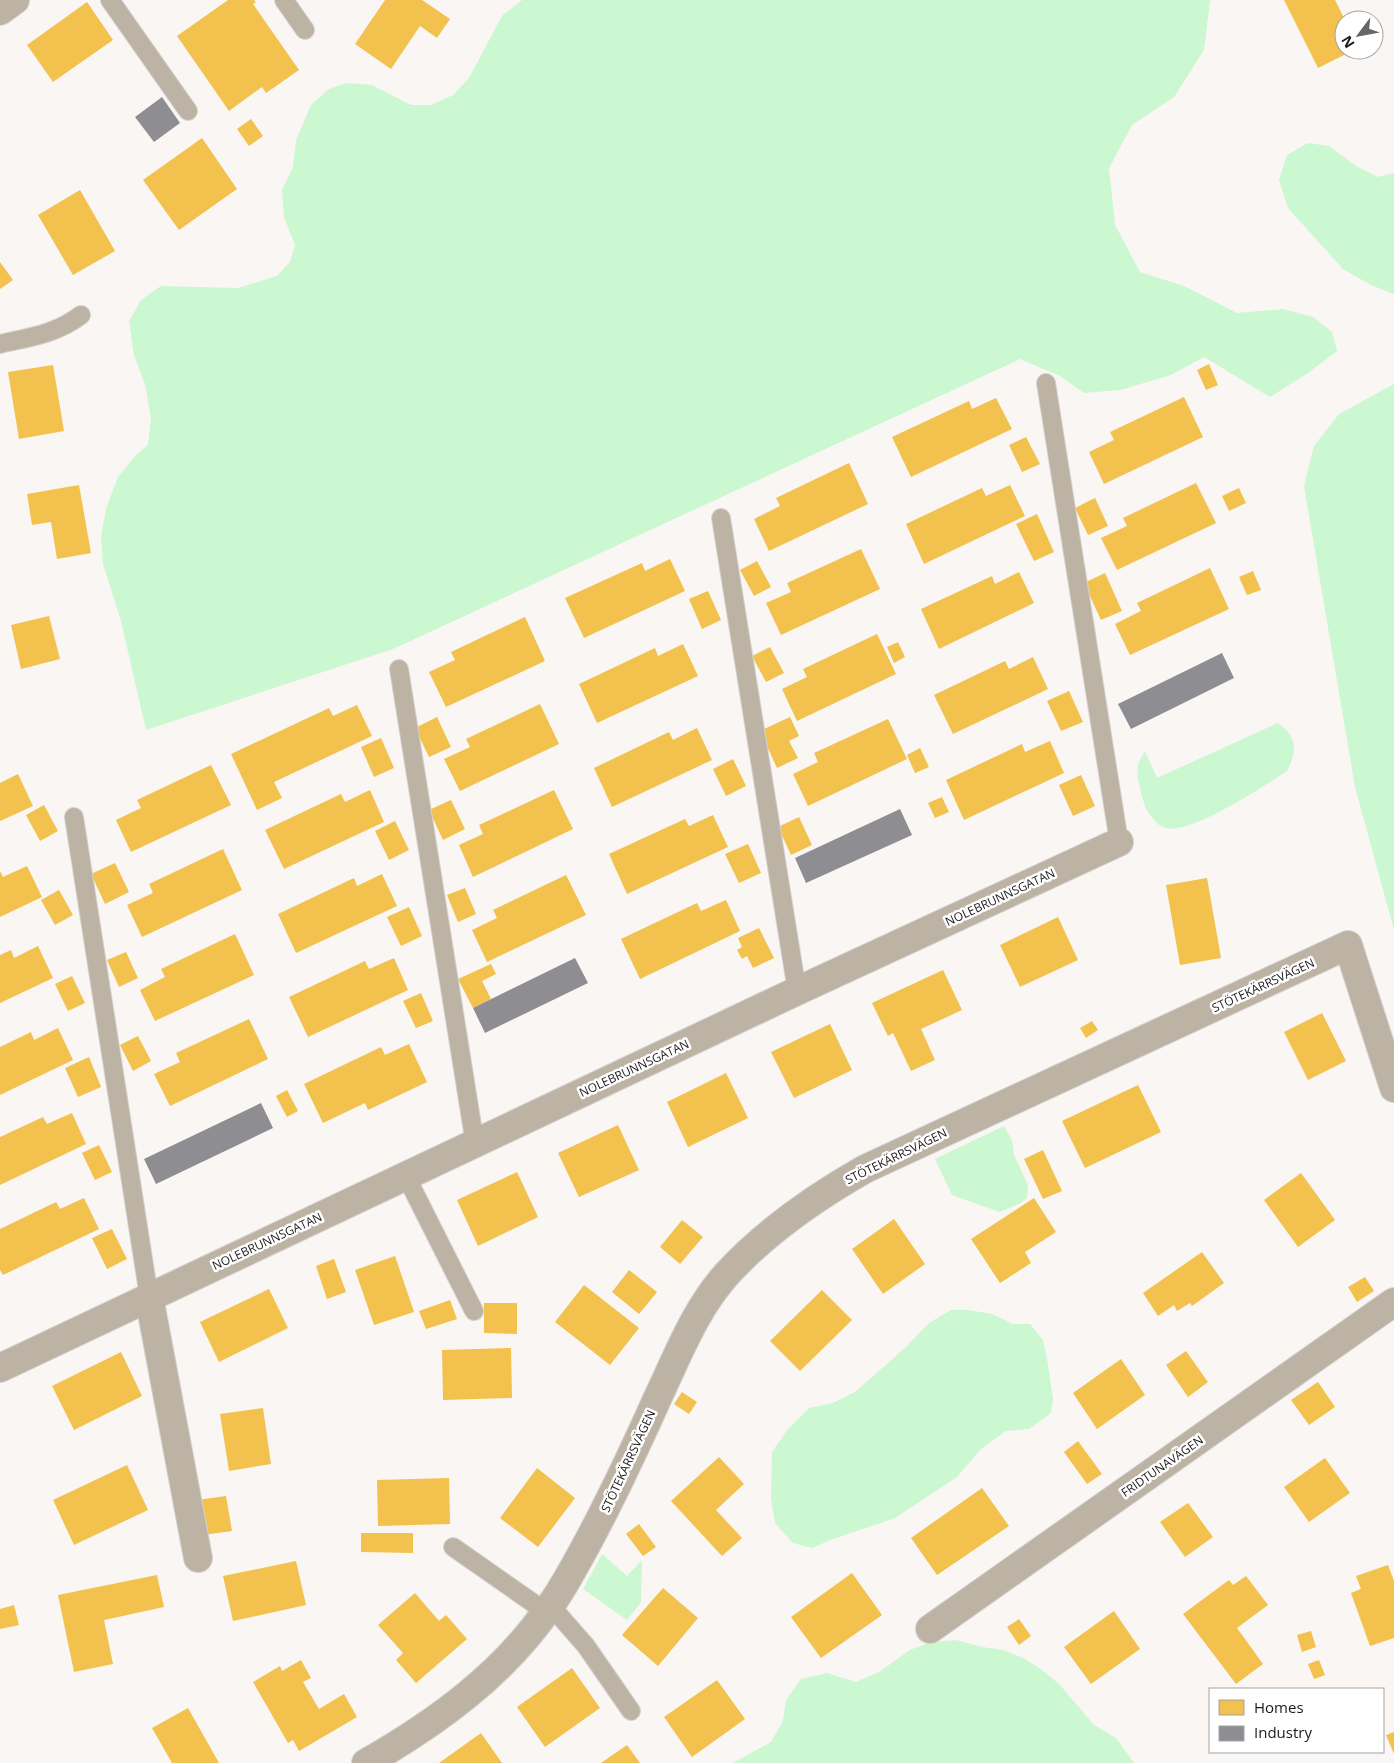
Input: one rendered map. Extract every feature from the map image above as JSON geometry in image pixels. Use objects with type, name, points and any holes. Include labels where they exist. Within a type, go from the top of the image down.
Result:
[{"type":"street","points":[[0,11],[15,0]]},
{"type":"street","name":"NOLEBRUNNSGATAN","points":[[0,1368],[797,991],[1119,842]]},
{"type":"street","name":"STÖTEKÄRRSVÄGEN","points":[[378,1760],[458,1703],[497,1669],[548,1609],[594,1533],[696,1316],[726,1276],[762,1239],[798,1211],[835,1186],[865,1169],[1348,945],[1394,1088]]},
{"type":"street","points":[[149,1296],[198,1558]]},
{"type":"street","name":"FRIDTUNAVÄGEN","points":[[930,1629],[1394,1302]]},
{"type":"lane","points":[[110,0],[188,111]]},
{"type":"lane","points":[[284,0],[305,30]]},
{"type":"lane","points":[[0,344],[51,333],[68,325],[81,315]]},
{"type":"lane","points":[[1046,384],[1119,842]]},
{"type":"lane","points":[[721,518],[797,991]]},
{"type":"lane","points":[[399,669],[475,1144]]},
{"type":"lane","points":[[74,817],[149,1296]]},
{"type":"lane","points":[[406,1176],[474,1311]]},
{"type":"lane","points":[[453,1547],[548,1609],[586,1646],[631,1710]]},
{"type":"green space","points":[[522,0],[1210,0],[1204,50],[1174,97],[1132,125],[1109,168],[1115,225],[1140,272],[1184,286],[1237,313],[1283,309],[1313,317],[1332,332],[1337,351],[1308,373],[1270,397],[1204,357],[1171,375],[1120,390],[1084,393],[1060,376],[1020,359],[393,649],[146,730],[121,621],[103,564],[101,537],[106,509],[118,477],[136,455],[148,445],[151,418],[145,384],[134,355],[129,321],[141,300],[161,286],[238,288],[277,276],[290,262],[295,245],[284,217],[282,190],[293,167],[296,140],[311,105],[329,89],[347,83],[372,85],[411,105],[431,105],[453,95],[469,78],[502,16]]},
{"type":"green space","points":[[1308,143],[1329,146],[1356,166],[1378,177],[1394,173],[1394,294],[1371,285],[1343,269],[1288,208],[1279,180],[1287,155]]},
{"type":"green space","points":[[1394,384],[1394,930],[1355,787],[1304,486],[1314,446],[1339,414]]},
{"type":"green space","points":[[1278,723],[1289,734],[1294,745],[1293,757],[1287,771],[1226,808],[1189,825],[1174,828],[1163,827],[1151,816],[1144,803],[1138,774],[1139,763],[1145,751],[1157,778]]},
{"type":"green space","points":[[1004,1126],[1012,1140],[1014,1155],[1028,1185],[1027,1198],[1019,1204],[1000,1212],[952,1195],[935,1159]]},
{"type":"green space","points":[[951,1310],[968,1310],[992,1314],[1013,1324],[1030,1324],[1043,1340],[1053,1399],[1051,1413],[1029,1429],[1006,1431],[981,1449],[957,1477],[895,1518],[812,1548],[793,1543],[775,1523],[771,1499],[772,1452],[788,1429],[809,1408],[833,1403],[855,1392],[905,1348],[929,1323]]},
{"type":"green space","points":[[602,1554],[627,1576],[642,1560],[641,1602],[627,1620],[583,1589]]},
{"type":"green space","points":[[956,1640],[1003,1650],[1023,1658],[1041,1669],[1059,1684],[1094,1725],[1116,1738],[1134,1763],[733,1763],[771,1742],[783,1721],[786,1700],[801,1679],[827,1673],[856,1682],[879,1672],[910,1650],[931,1642]]},
{"type":"building: Homes","points":[[228,0],[254,0],[256,2],[253,4],[299,70],[266,93],[262,87],[229,111],[177,36]]},
{"type":"building: Homes","points":[[385,0],[422,0],[450,19],[437,38],[420,26],[391,69],[355,44]]},
{"type":"building: Homes","points":[[1284,0],[1335,0],[1340,10],[1334,10],[1334,60],[1318,68]]},
{"type":"building: Homes","points":[[87,2],[113,40],[53,82],[27,45]]},
{"type":"building: Homes","points":[[251,119],[263,136],[249,146],[237,129]]},
{"type":"building: Homes","points":[[202,138],[237,189],[179,230],[143,180]]},
{"type":"building: Homes","points":[[80,190],[115,251],[73,275],[38,215]]},
{"type":"building: Homes","points":[[0,262],[13,280],[0,289]]},
{"type":"building: Homes","points":[[1209,364],[1218,385],[1206,390],[1197,370]]},
{"type":"building: Homes","points":[[53,365],[64,431],[19,439],[8,372]]},
{"type":"building: Homes","points":[[1184,397],[1203,437],[1104,484],[1089,452],[1114,440],[1110,432]]},
{"type":"building: Homes","points":[[996,398],[1012,429],[911,477],[892,437],[969,401],[972,409]]},
{"type":"building: Homes","points":[[1026,437],[1040,464],[1022,472],[1009,445]]},
{"type":"building: Homes","points":[[849,463],[868,504],[769,551],[754,519],[780,506],[776,498]]},
{"type":"building: Homes","points":[[1196,483],[1216,523],[1117,570],[1101,538],[1127,526],[1123,518]]},
{"type":"building: Homes","points":[[79,485],[91,553],[57,559],[51,522],[32,525],[27,494]]},
{"type":"building: Homes","points":[[1010,485],[1025,516],[924,564],[906,524],[982,488],[986,496]]},
{"type":"building: Homes","points":[[1239,488],[1246,503],[1229,511],[1222,496]]},
{"type":"building: Homes","points":[[1095,498],[1108,526],[1088,535],[1075,508]]},
{"type":"building: Homes","points":[[1037,514],[1054,552],[1034,561],[1016,524]]},
{"type":"building: Homes","points":[[861,549],[880,589],[781,635],[766,603],[791,592],[787,583]]},
{"type":"building: Homes","points":[[670,559],[685,591],[584,638],[565,598],[642,563],[645,571]]},
{"type":"building: Homes","points":[[757,561],[771,587],[754,596],[740,570]]},
{"type":"building: Homes","points":[[1210,568],[1229,609],[1130,655],[1115,624],[1141,611],[1137,603]]},
{"type":"building: Homes","points":[[1253,571],[1261,590],[1247,595],[1239,577]]},
{"type":"building: Homes","points":[[1019,572],[1034,603],[939,649],[921,609],[992,576],[995,584]]},
{"type":"building: Homes","points":[[1105,573],[1122,611],[1101,620],[1084,583]]},
{"type":"building: Homes","points":[[708,591],[721,620],[702,629],[689,599]]},
{"type":"building: Homes","points":[[49,616],[60,659],[21,669],[11,625]]},
{"type":"building: Homes","points":[[525,617],[545,661],[446,707],[429,672],[455,660],[451,652]]},
{"type":"building: Homes","points":[[877,634],[896,674],[797,721],[782,689],[807,677],[803,669]]},
{"type":"building: Homes","points":[[898,642],[905,657],[894,663],[887,647]]},
{"type":"building: Homes","points":[[683,644],[698,676],[597,723],[579,684],[655,648],[658,656]]},
{"type":"building: Homes","points":[[770,647],[784,673],[766,682],[752,656]]},
{"type":"building: Homes","points":[[1033,657],[1048,689],[953,734],[934,695],[1005,661],[1009,669]]},
{"type":"building: Homes","points":[[1069,691],[1083,722],[1061,731],[1047,701]]},
{"type":"building: Homes","points":[[540,704],[559,744],[460,791],[444,759],[470,747],[466,739]]},
{"type":"building: Homes","points":[[357,705],[372,736],[274,782],[282,798],[257,810],[231,754],[329,708],[333,716]]},
{"type":"building: Homes","points":[[437,717],[451,747],[429,757],[415,728]]},
{"type":"building: Homes","points":[[790,717],[799,736],[789,741],[798,758],[777,768],[760,731]]},
{"type":"building: Homes","points":[[888,719],[907,759],[808,806],[793,774],[818,762],[814,753]]},
{"type":"building: Homes","points":[[697,728],[712,760],[612,807],[594,768],[669,732],[673,740]]},
{"type":"building: Homes","points":[[381,738],[394,768],[374,777],[361,747]]},
{"type":"building: Homes","points":[[1050,741],[1064,773],[964,820],[946,780],[1022,744],[1025,752]]},
{"type":"building: Homes","points":[[920,748],[929,767],[915,773],[907,755]]},
{"type":"building: Homes","points":[[733,759],[746,786],[726,796],[713,769]]},
{"type":"building: Homes","points":[[211,765],[231,805],[131,852],[116,820],[141,808],[137,800]]},
{"type":"building: Homes","points":[[18,774],[33,806],[0,821],[0,783]]},
{"type":"building: Homes","points":[[1081,775],[1095,806],[1073,816],[1059,785]]},
{"type":"building: Homes","points":[[370,790],[384,822],[284,869],[265,830],[341,794],[345,802]]},
{"type":"building: Homes","points":[[554,790],[573,829],[473,877],[459,845],[483,834],[479,825]]},
{"type":"building: Homes","points":[[942,797],[949,812],[935,818],[928,803]]},
{"type":"building: Homes","points":[[451,800],[465,829],[443,840],[429,810]]},
{"type":"building: Homes","points":[[44,805],[58,831],[40,841],[26,815]]},
{"type":"building: Homes","points":[[713,815],[728,847],[627,894],[609,854],[685,819],[689,826]]},
{"type":"building: Homes","points":[[799,817],[812,845],[791,855],[778,827]]},
{"type":"building: Homes","points":[[395,821],[409,850],[389,860],[375,831]]},
{"type":"building: Homes","points":[[748,844],[761,873],[739,883],[725,854]]},
{"type":"building: Homes","points":[[223,849],[242,890],[142,937],[127,905],[153,893],[149,884]]},
{"type":"building: Homes","points":[[115,863],[129,892],[105,904],[91,874]]},
{"type":"building: Homes","points":[[27,866],[42,897],[0,917],[0,871],[3,877]]},
{"type":"building: Homes","points":[[382,874],[397,906],[296,953],[278,914],[354,878],[357,886]]},
{"type":"building: Homes","points":[[566,875],[586,915],[487,962],[472,930],[497,918],[493,910]]},
{"type":"building: Homes","points":[[1207,878],[1221,958],[1180,965],[1166,885]]},
{"type":"building: Homes","points":[[465,888],[476,914],[458,922],[447,895]]},
{"type":"building: Homes","points":[[59,890],[73,915],[55,925],[41,900]]},
{"type":"building: Homes","points":[[726,900],[740,931],[640,979],[621,939],[697,903],[701,911]]},
{"type":"building: Homes","points":[[409,907],[422,936],[401,946],[387,917]]},
{"type":"building: Homes","points":[[1058,917],[1078,960],[1020,987],[1000,945]]},
{"type":"building: Homes","points":[[759,928],[774,958],[753,968],[747,956],[742,959],[737,950],[742,947],[738,938]]},
{"type":"building: Homes","points":[[235,934],[254,975],[155,1021],[140,990],[165,977],[161,969]]},
{"type":"building: Homes","points":[[38,946],[53,978],[0,1003],[0,955],[11,950],[14,958]]},
{"type":"building: Homes","points":[[126,952],[138,978],[119,987],[107,960]]},
{"type":"building: Homes","points":[[394,958],[408,990],[308,1037],[289,997],[365,961],[369,969]]},
{"type":"building: Homes","points":[[491,964],[496,974],[482,981],[491,999],[473,1008],[458,979]]},
{"type":"building: Homes","points":[[943,970],[962,1010],[921,1029],[935,1060],[911,1071],[893,1033],[888,1036],[872,1003]]},
{"type":"building: Homes","points":[[72,976],[85,1003],[68,1011],[55,984]]},
{"type":"building: Homes","points":[[421,993],[433,1021],[416,1028],[403,1001]]},
{"type":"building: Homes","points":[[1322,1013],[1346,1061],[1308,1080],[1284,1032]]},
{"type":"building: Homes","points":[[249,1019],[268,1059],[170,1106],[154,1074],[180,1062],[176,1053]]},
{"type":"building: Homes","points":[[1092,1021],[1098,1030],[1086,1038],[1080,1028]]},
{"type":"building: Homes","points":[[830,1024],[852,1070],[794,1098],[771,1052]]},
{"type":"building: Homes","points":[[58,1028],[73,1060],[0,1095],[0,1047],[31,1032],[34,1040]]},
{"type":"building: Homes","points":[[138,1036],[151,1061],[133,1071],[120,1045]]},
{"type":"building: Homes","points":[[409,1044],[427,1082],[368,1110],[365,1103],[323,1123],[304,1084],[381,1047],[385,1055]]},
{"type":"building: Homes","points":[[89,1057],[101,1087],[78,1097],[65,1068]]},
{"type":"building: Homes","points":[[726,1073],[748,1118],[688,1147],[667,1102]]},
{"type":"building: Homes","points":[[1138,1085],[1161,1132],[1085,1168],[1062,1121]]},
{"type":"building: Homes","points":[[287,1090],[298,1111],[287,1117],[276,1096]]},
{"type":"building: Homes","points":[[72,1113],[86,1144],[0,1185],[0,1137],[43,1117],[47,1124]]},
{"type":"building: Homes","points":[[618,1125],[639,1170],[579,1197],[558,1153]]},
{"type":"building: Homes","points":[[99,1145],[112,1172],[95,1180],[82,1153]]},
{"type":"building: Homes","points":[[1043,1150],[1062,1191],[1043,1199],[1024,1159]]},
{"type":"building: Homes","points":[[517,1172],[538,1217],[478,1246],[457,1200]]},
{"type":"building: Homes","points":[[1301,1173],[1335,1220],[1298,1247],[1264,1200]]},
{"type":"building: Homes","points":[[84,1198],[99,1229],[3,1275],[0,1270],[0,1229],[56,1202],[60,1209]]},
{"type":"building: Homes","points":[[1034,1198],[1056,1232],[1025,1252],[1031,1263],[1000,1283],[971,1239]]},
{"type":"building: Homes","points":[[894,1219],[925,1264],[883,1294],[852,1249]]},
{"type":"building: Homes","points":[[682,1220],[703,1237],[680,1264],[660,1247]]},
{"type":"building: Homes","points":[[112,1229],[127,1259],[107,1269],[92,1238]]},
{"type":"building: Homes","points":[[1202,1252],[1224,1283],[1192,1306],[1190,1303],[1177,1311],[1174,1305],[1158,1316],[1143,1293]]},
{"type":"building: Homes","points":[[395,1256],[414,1312],[374,1325],[355,1270]]},
{"type":"building: Homes","points":[[334,1259],[346,1292],[327,1299],[316,1266]]},
{"type":"building: Homes","points":[[629,1270],[657,1292],[639,1314],[612,1292]]},
{"type":"building: Homes","points":[[1365,1277],[1374,1291],[1357,1302],[1348,1287]]},
{"type":"building: Homes","points":[[584,1285],[639,1328],[610,1365],[555,1322]]},
{"type":"building: Homes","points":[[269,1289],[288,1328],[219,1362],[200,1322]]},
{"type":"building: Homes","points":[[822,1290],[852,1320],[800,1371],[770,1341]]},
{"type":"building: Homes","points":[[450,1300],[457,1319],[426,1329],[419,1311]]},
{"type":"building: Homes","points":[[484,1303],[517,1303],[517,1334],[484,1333]]},
{"type":"building: Homes","points":[[511,1348],[512,1398],[443,1400],[442,1350]]},
{"type":"building: Homes","points":[[1186,1351],[1208,1382],[1188,1397],[1166,1365]]},
{"type":"building: Homes","points":[[121,1352],[142,1396],[74,1430],[52,1386]]},
{"type":"building: Homes","points":[[1121,1359],[1145,1395],[1097,1429],[1073,1393]]},
{"type":"building: Homes","points":[[1318,1382],[1335,1407],[1309,1425],[1291,1400]]},
{"type":"building: Homes","points":[[682,1392],[697,1402],[689,1414],[674,1404]]},
{"type":"building: Homes","points":[[263,1408],[271,1464],[229,1471],[220,1414]]},
{"type":"building: Homes","points":[[1078,1441],[1102,1474],[1087,1484],[1064,1452]]},
{"type":"building: Homes","points":[[719,1457],[744,1484],[716,1510],[742,1538],[722,1556],[671,1501]]},
{"type":"building: Homes","points":[[1325,1458],[1350,1493],[1309,1522],[1284,1487]]},
{"type":"building: Homes","points":[[127,1465],[148,1510],[74,1545],[53,1500]]},
{"type":"building: Homes","points":[[537,1468],[575,1498],[538,1547],[500,1518]]},
{"type":"building: Homes","points":[[449,1478],[450,1524],[378,1526],[377,1480]]},
{"type":"building: Homes","points":[[982,1488],[1009,1526],[937,1575],[911,1538]]},
{"type":"building: Homes","points":[[226,1496],[232,1531],[203,1535],[197,1500]]},
{"type":"building: Homes","points":[[1188,1503],[1213,1537],[1185,1557],[1160,1522]]},
{"type":"building: Homes","points":[[639,1524],[656,1547],[643,1556],[626,1534]]},
{"type":"building: Homes","points":[[361,1533],[413,1533],[413,1553],[361,1552]]},
{"type":"building: Homes","points":[[296,1561],[306,1605],[233,1621],[223,1576]]},
{"type":"building: Homes","points":[[1388,1565],[1394,1581],[1394,1638],[1370,1646],[1351,1593],[1361,1589],[1356,1576]]},
{"type":"building: Homes","points":[[852,1573],[882,1615],[821,1658],[791,1617]]},
{"type":"building: Homes","points":[[157,1575],[164,1607],[104,1620],[113,1664],[74,1672],[58,1595]]},
{"type":"building: Homes","points":[[1246,1576],[1268,1605],[1237,1628],[1263,1664],[1236,1684],[1183,1614],[1229,1580],[1233,1585]]},
{"type":"building: Homes","points":[[663,1588],[698,1618],[658,1666],[622,1635]]},
{"type":"building: Homes","points":[[415,1593],[439,1621],[446,1615],[467,1639],[416,1683],[396,1660],[403,1653],[378,1625]]},
{"type":"building: Homes","points":[[14,1605],[19,1625],[0,1629],[0,1609]]},
{"type":"building: Homes","points":[[1114,1611],[1140,1649],[1091,1684],[1064,1647]]},
{"type":"building: Homes","points":[[1019,1619],[1031,1636],[1019,1645],[1007,1627]]},
{"type":"building: Homes","points":[[1311,1631],[1316,1647],[1302,1652],[1297,1635]]},
{"type":"building: Homes","points":[[301,1660],[311,1678],[303,1682],[319,1709],[344,1694],[357,1717],[299,1751],[293,1740],[288,1743],[253,1682],[280,1666],[282,1671]]},
{"type":"building: Homes","points":[[1319,1660],[1325,1675],[1314,1679],[1308,1664]]},
{"type":"building: Homes","points":[[572,1668],[600,1708],[545,1747],[517,1707]]},
{"type":"building: Homes","points":[[717,1680],[745,1719],[692,1757],[664,1717]]},
{"type":"building: Homes","points":[[188,1708],[219,1763],[172,1763],[152,1728]]},
{"type":"building: Homes","points":[[1394,1732],[1394,1754],[1386,1735]]},
{"type":"building: Homes","points":[[481,1733],[502,1763],[439,1763]]},
{"type":"building: Homes","points":[[627,1745],[640,1763],[601,1763]]},
{"type":"building: Industry","points":[[162,97],[180,123],[154,142],[135,117]]},
{"type":"building: Industry","points":[[1222,653],[1234,678],[1131,729],[1118,704]]},
{"type":"building: Industry","points":[[900,809],[912,835],[806,883],[795,858]]},
{"type":"building: Industry","points":[[575,958],[588,983],[485,1033],[473,1008]]},
{"type":"building: Industry","points":[[261,1103],[273,1128],[156,1184],[144,1159]]}]
